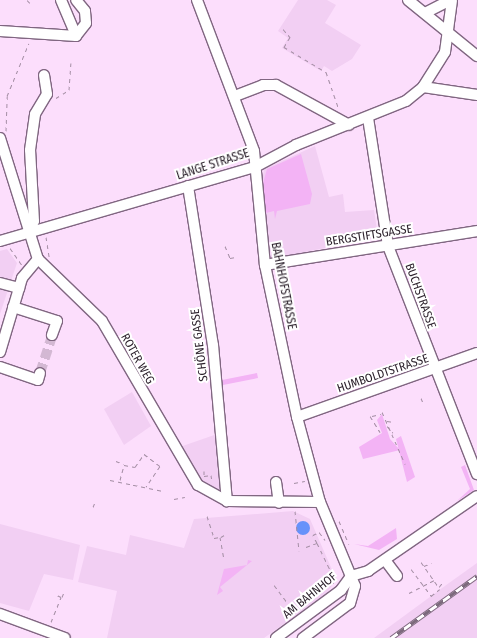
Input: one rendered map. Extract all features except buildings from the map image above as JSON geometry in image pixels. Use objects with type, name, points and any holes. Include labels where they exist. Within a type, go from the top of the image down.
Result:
[{"type":"street","points":[[61,0],[76,36]]},
{"type":"street","points":[[76,0],[85,11],[86,23],[76,36]]},
{"type":"street","name":"BAHNHOFSTRASSE","points":[[197,0],[235,96],[255,167],[265,265],[297,417],[320,502],[351,576]]},
{"type":"street","points":[[408,0],[477,56]]},
{"type":"street","points":[[425,13],[436,11],[451,0]]},
{"type":"street","name":"LANGE STRASSE","points":[[0,241],[255,167],[406,101],[423,87],[445,52],[450,33],[451,0]]},
{"type":"street","points":[[0,31],[76,36]]},
{"type":"street","points":[[29,232],[34,212],[30,150],[35,114],[46,94],[44,75]]},
{"type":"street","points":[[235,96],[263,84],[276,85],[349,125]]},
{"type":"street","points":[[423,87],[477,94]]},
{"type":"street","name":"BUCHSTRASSE","points":[[368,118],[388,246],[433,369],[477,474]]},
{"type":"street","name":"ROTER WEG","points":[[0,139],[38,259],[49,272],[102,321],[188,474],[205,491],[227,501],[320,502]]},
{"type":"street","name":"SCHÖNE GASSE","points":[[188,186],[213,345],[227,501]]},
{"type":"street","name":"BERGSTIFTSGASSE","points":[[265,265],[477,231]]},
{"type":"street","points":[[0,352],[26,270],[38,259]]},
{"type":"street","points":[[0,282],[19,288]]},
{"type":"street","points":[[13,307],[57,321],[52,335]]},
{"type":"street","name":"HUMBOLDTSTRASSE","points":[[297,417],[477,353]]},
{"type":"street","points":[[0,367],[38,380],[40,373]]},
{"type":"street","points":[[276,482],[279,503]]},
{"type":"street","name":"AM BAHNHOF","points":[[276,638],[329,599],[351,576],[386,560],[477,496]]},
{"type":"street","points":[[386,560],[397,576]]},
{"type":"street","points":[[303,638],[350,603],[356,591],[351,576]]},
{"type":"street","points":[[0,614],[48,630],[65,638]]},
{"type":"path","points":[[27,0],[30,3]]},
{"type":"path","points":[[283,29],[290,37],[284,47],[326,72],[340,107],[335,118]]},
{"type":"path","points":[[0,139],[7,130],[7,96],[28,51],[31,32]]},
{"type":"path","points":[[61,95],[70,88],[71,63]]},
{"type":"path","points":[[45,228],[49,272]]},
{"type":"path","points":[[225,246],[230,258],[236,257]]},
{"type":"path","points":[[421,398],[424,405]]},
{"type":"path","points":[[380,432],[371,417],[382,413],[405,464]]},
{"type":"path","points":[[386,421],[394,422]]},
{"type":"path","points":[[387,426],[393,433]]},
{"type":"path","points":[[116,461],[134,468],[144,454],[160,466],[145,486]]},
{"type":"path","points":[[120,480],[124,464]]},
{"type":"path","points":[[204,471],[204,476],[212,475]]},
{"type":"path","points":[[110,480],[120,480],[163,491]]},
{"type":"path","points":[[294,483],[302,482]]},
{"type":"path","points":[[174,499],[185,498]]},
{"type":"path","points":[[94,507],[95,502]]},
{"type":"path","points":[[294,502],[299,551]]},
{"type":"path","points":[[207,516],[214,538],[226,534]]},
{"type":"path","points":[[339,521],[349,544]]},
{"type":"path","points":[[325,540],[318,532],[313,535],[334,580],[326,595],[329,599]]},
{"type":"path","points":[[220,537],[224,560]]},
{"type":"path","points":[[306,547],[317,543]]},
{"type":"path","points":[[421,562],[440,588]]},
{"type":"path","points":[[424,566],[431,563]]},
{"type":"path","points":[[411,569],[431,596],[440,588],[443,582]]},
{"type":"path","points":[[409,593],[424,587],[434,580]]},
{"type":"path","points":[[274,585],[300,620]]},
{"type":"path","points":[[48,630],[64,592]]},
{"type":"path","points":[[57,595],[61,597]]},
{"type":"shaded area","points":[[298,0],[327,0],[336,5],[325,23],[361,45],[352,59],[332,71],[324,66],[321,71],[282,48],[288,38],[278,31]]},
{"type":"shaded area","points":[[315,146],[329,197],[343,194],[345,212],[374,210],[378,237],[271,259],[262,182],[264,169]]},
{"type":"shaded area","points":[[301,154],[312,194],[310,204],[277,211],[275,219],[274,211],[266,213],[263,183],[267,169]]},
{"type":"shaded area","points":[[7,249],[17,263],[0,314],[0,251]]},
{"type":"shaded area","points":[[257,373],[258,378],[223,385],[222,380]]},
{"type":"shaded area","points":[[132,392],[151,426],[124,445],[104,409]]},
{"type":"shaded area","points":[[382,414],[390,439],[400,450],[363,459],[359,447],[382,433],[377,420]]},
{"type":"shaded area","points":[[220,433],[223,493],[206,488],[177,448]]},
{"type":"shaded area","points":[[401,436],[415,477],[407,482],[396,439]]},
{"type":"shaded area","points":[[465,465],[474,490],[457,501],[470,489],[461,467]]},
{"type":"shaded area","points":[[293,511],[310,519],[336,579],[327,593],[264,638],[107,638],[117,591],[78,582],[87,546],[126,555],[130,535],[184,548],[194,519]]},
{"type":"shaded area","points":[[0,524],[80,545],[73,580],[44,574],[29,611],[0,603]]},
{"type":"shaded area","points":[[396,528],[397,539],[379,550],[354,544],[368,546]]},
{"type":"shaded area","points":[[248,560],[252,561],[220,587],[223,591],[217,595],[224,569],[247,565]]},
{"type":"shaded area","points":[[477,563],[477,638],[374,638],[449,583]]},
{"type":"water","points":[[300,521],[306,521],[310,528],[306,535],[300,535],[296,531],[296,525]]},
{"type":"tunnel","points":[[40,373],[52,335]]},
{"type":"railway","points":[[391,638],[477,576]]}]
